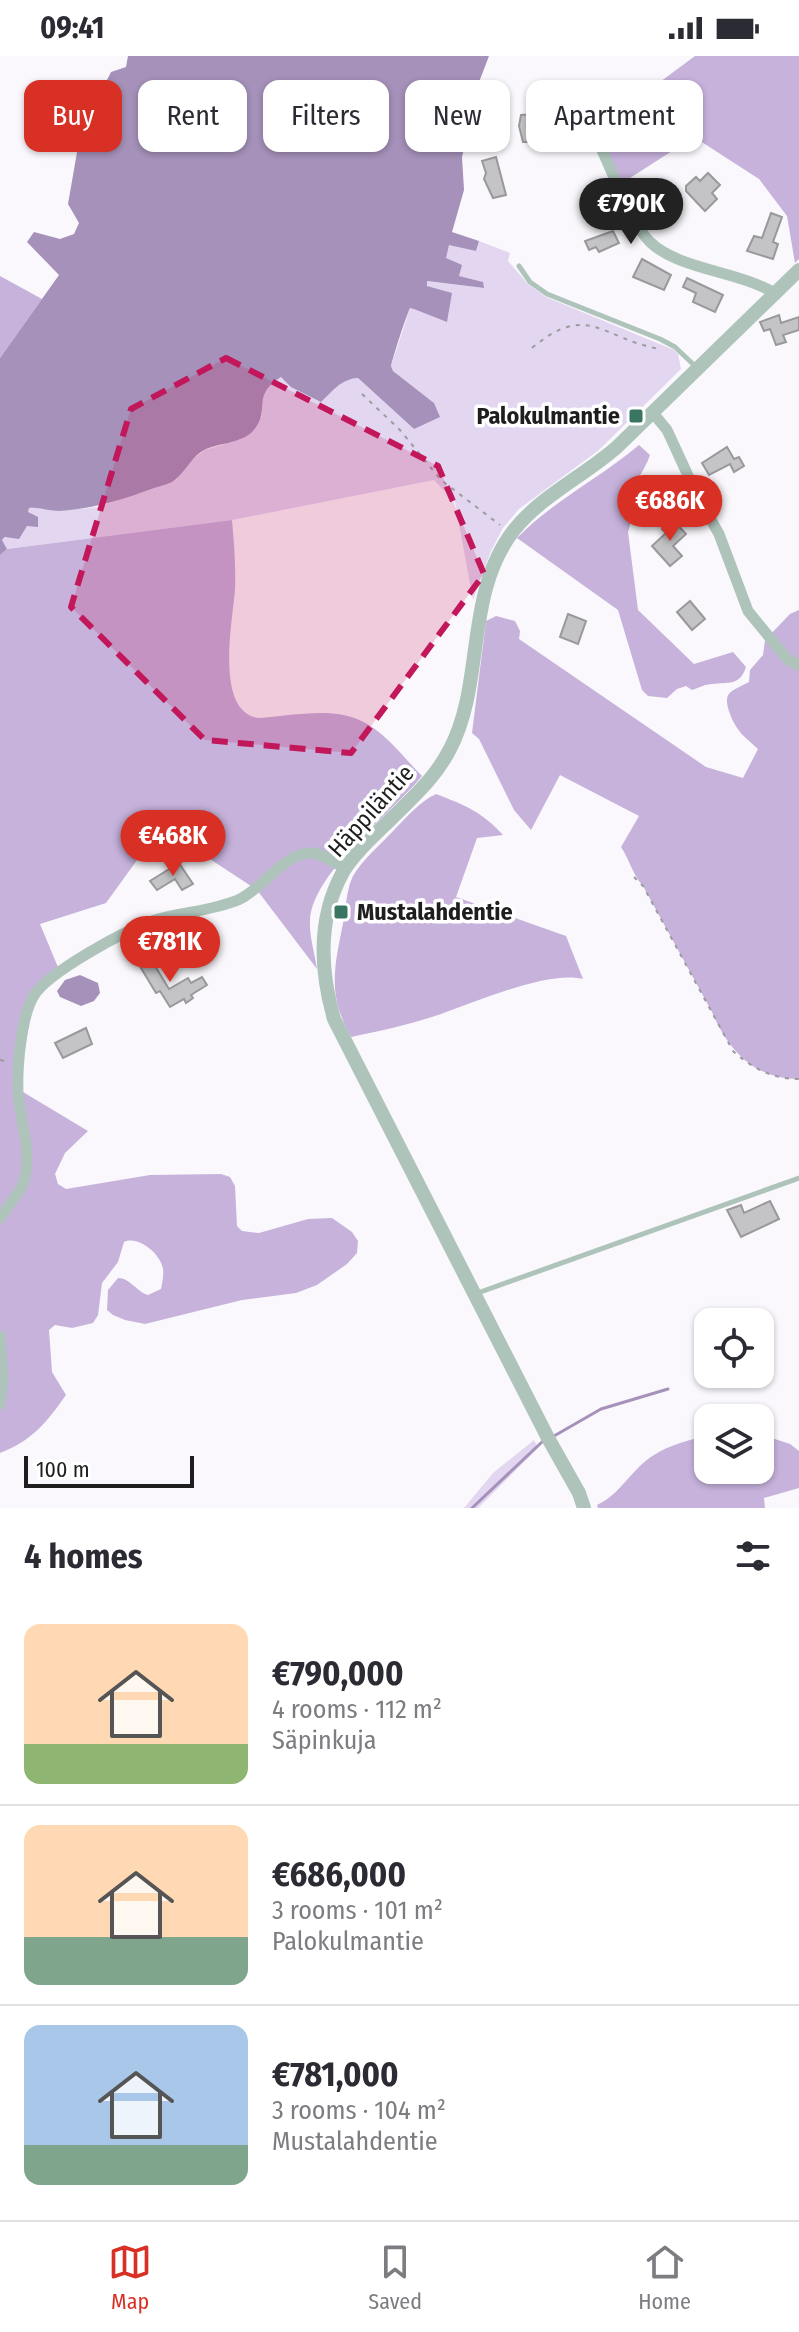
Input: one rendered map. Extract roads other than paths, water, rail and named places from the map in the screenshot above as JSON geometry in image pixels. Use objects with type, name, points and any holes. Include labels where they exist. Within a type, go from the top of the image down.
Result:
[{"type":"street","points":[[603,152],[636,222],[649,241],[675,257],[720,270],[776,294]]},
{"type":"street","name":"Häppiläntie","points":[[584,1508],[334,1019],[327,995],[322,946],[334,891],[345,869],[428,782],[452,746],[467,700],[472,655],[489,578],[511,534],[526,516],[605,458],[799,270]]},
{"type":"street","points":[[653,413],[667,430],[691,484],[719,534],[748,611],[788,660],[799,665]]},
{"type":"street","points":[[0,1218],[21,1187],[27,1167],[18,1089],[22,1045],[34,995],[74,961],[154,920],[236,901],[257,890],[295,855],[321,855],[345,869]]},
{"type":"street","points":[[0,1336],[3,1379],[0,1404]]},
{"type":"lane","points":[[519,266],[530,282],[547,294],[660,339],[697,368]]},
{"type":"lane","points":[[474,1294],[799,1178]]},
{"type":"waterway","points":[[554,1436],[601,1409],[668,1389]]},
{"type":"waterway","points":[[472,1508],[543,1441]]},
{"type":"place","name":"Palokulmantie","points":[[636,416]]},
{"type":"place","name":"Mustalahdentie","points":[[341,912]]}]
